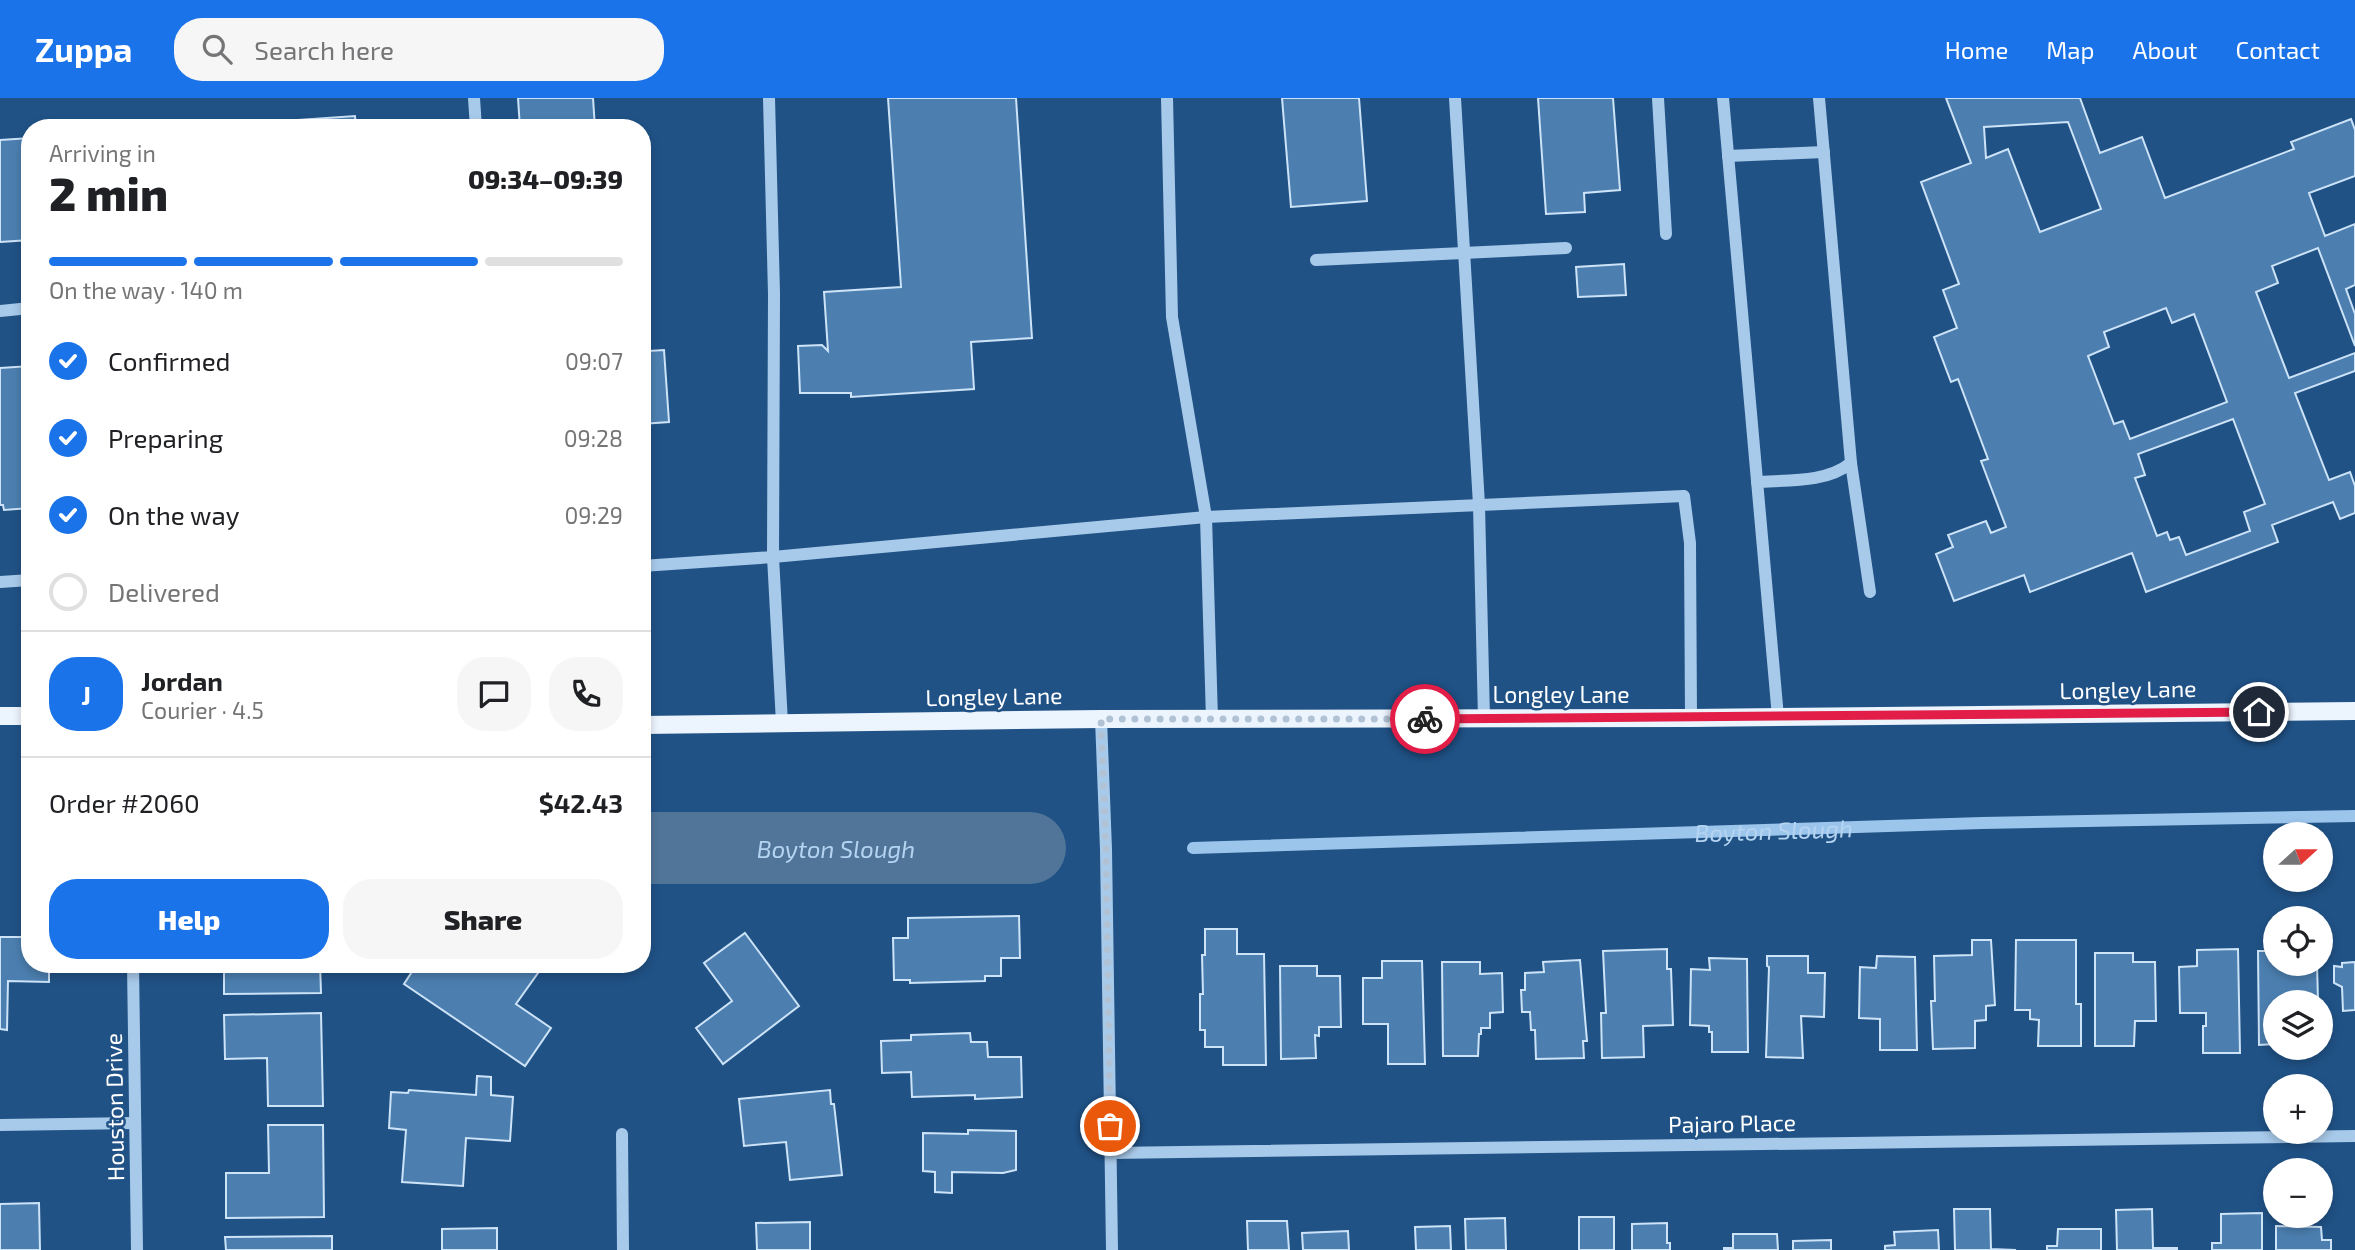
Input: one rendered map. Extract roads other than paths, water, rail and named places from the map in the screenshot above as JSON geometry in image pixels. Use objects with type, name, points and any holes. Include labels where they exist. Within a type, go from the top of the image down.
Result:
[{"type":"main road","name":"Longley Lane","points":[[651,725],[1101,719],[1691,718],[2355,711]]},
{"type":"main road","points":[[0,716],[21,716]]},
{"type":"street","points":[[474,98],[475,119]]},
{"type":"street","points":[[769,98],[774,294],[773,557],[782,723]]},
{"type":"street","points":[[1167,98],[1172,317],[1206,517],[1212,719]]},
{"type":"street","points":[[1455,98],[1479,505],[1484,719]]},
{"type":"street","points":[[1658,98],[1666,234]]},
{"type":"street","points":[[1723,98],[1778,717]]},
{"type":"street","points":[[1819,98],[1851,463],[1870,592]]},
{"type":"street","points":[[1728,156],[1824,152]]},
{"type":"street","points":[[1316,260],[1566,248]]},
{"type":"street","points":[[0,311],[21,309]]},
{"type":"street","points":[[1757,482],[1828,476],[1851,463]]},
{"type":"street","points":[[651,565],[773,557],[1206,517],[1684,496],[1690,543],[1691,718]]},
{"type":"street","points":[[0,582],[21,581]]},
{"type":"street","points":[[1101,719],[1106,849],[1112,1250]]},
{"type":"street","name":"Houston Drive","points":[[133,973],[137,1250]]},
{"type":"street","points":[[0,1125],[135,1123]]},
{"type":"street","points":[[622,1134],[623,1250]]},
{"type":"street","name":"Pajaro Place","points":[[1110,1153],[2355,1136]]},
{"type":"waterway","name":"Boyton Slough","points":[[1193,848],[1982,823],[2355,816]]},
{"type":"waterway","name":"Boyton Slough","points":[[651,848],[1030,848]]}]
